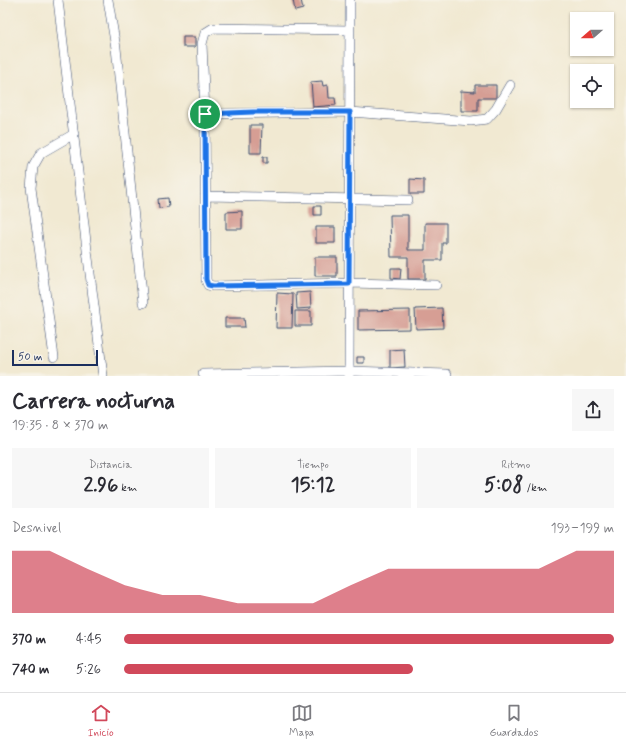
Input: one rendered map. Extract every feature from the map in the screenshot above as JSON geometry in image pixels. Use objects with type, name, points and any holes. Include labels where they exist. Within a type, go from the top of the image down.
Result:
[{"type":"street","points":[[58,0],[103,376]]},
{"type":"street","points":[[108,0],[116,48],[143,303]]},
{"type":"street","points":[[349,374],[350,0]]},
{"type":"street","points":[[349,30],[213,28],[205,33],[202,44],[205,114],[206,280],[208,285],[213,286],[349,284],[436,285]]},
{"type":"street","points":[[205,114],[350,112],[471,121],[488,119],[496,110],[510,85]]},
{"type":"street","points":[[54,357],[31,188],[33,167],[41,153],[74,134]]},
{"type":"street","points":[[205,196],[408,200]]},
{"type":"street","points":[[203,374],[447,374]]},
{"type":"building","points":[[293,0],[301,0],[303,9],[295,11]]},
{"type":"building","points":[[183,37],[195,37],[195,47],[183,47]]},
{"type":"building","points":[[322,81],[323,86],[328,85],[329,98],[335,98],[336,105],[313,107],[311,82]]},
{"type":"building","points":[[475,85],[496,85],[496,98],[478,98],[478,111],[461,111],[461,91],[475,92]]},
{"type":"building","points":[[250,125],[262,125],[261,153],[250,153]]},
{"type":"building","points":[[263,157],[267,157],[267,163],[263,163]]},
{"type":"building","points":[[410,179],[424,180],[424,194],[410,194]]},
{"type":"building","points":[[168,198],[169,207],[159,208],[158,199]]},
{"type":"building","points":[[314,206],[321,206],[321,215],[314,215]]},
{"type":"building","points":[[242,211],[242,229],[226,229],[226,212]]},
{"type":"building","points":[[390,215],[408,215],[408,250],[425,250],[425,223],[446,223],[446,243],[442,243],[442,260],[425,260],[425,279],[408,279],[408,257],[391,257]]},
{"type":"building","points":[[316,227],[335,227],[335,243],[316,243]]},
{"type":"building","points":[[315,257],[337,257],[337,276],[315,276]]},
{"type":"building","points":[[391,268],[401,268],[400,279],[391,278]]},
{"type":"building","points":[[310,292],[311,308],[297,309],[296,293]]},
{"type":"building","points":[[277,293],[293,294],[292,328],[276,328]]},
{"type":"building","points":[[442,308],[443,328],[416,329],[415,309]]},
{"type":"building","points":[[410,310],[410,329],[358,330],[358,311]]},
{"type":"building","points":[[295,311],[311,311],[311,326],[295,326]]},
{"type":"building","points":[[225,318],[244,318],[245,327],[225,327]]},
{"type":"building","points":[[404,349],[405,367],[390,368],[390,350]]},
{"type":"building","points":[[357,357],[364,357],[364,363],[357,363]]},
{"type":"route","points":[[253,112],[350,112],[349,284],[208,285],[206,280],[205,114],[253,112]]}]
